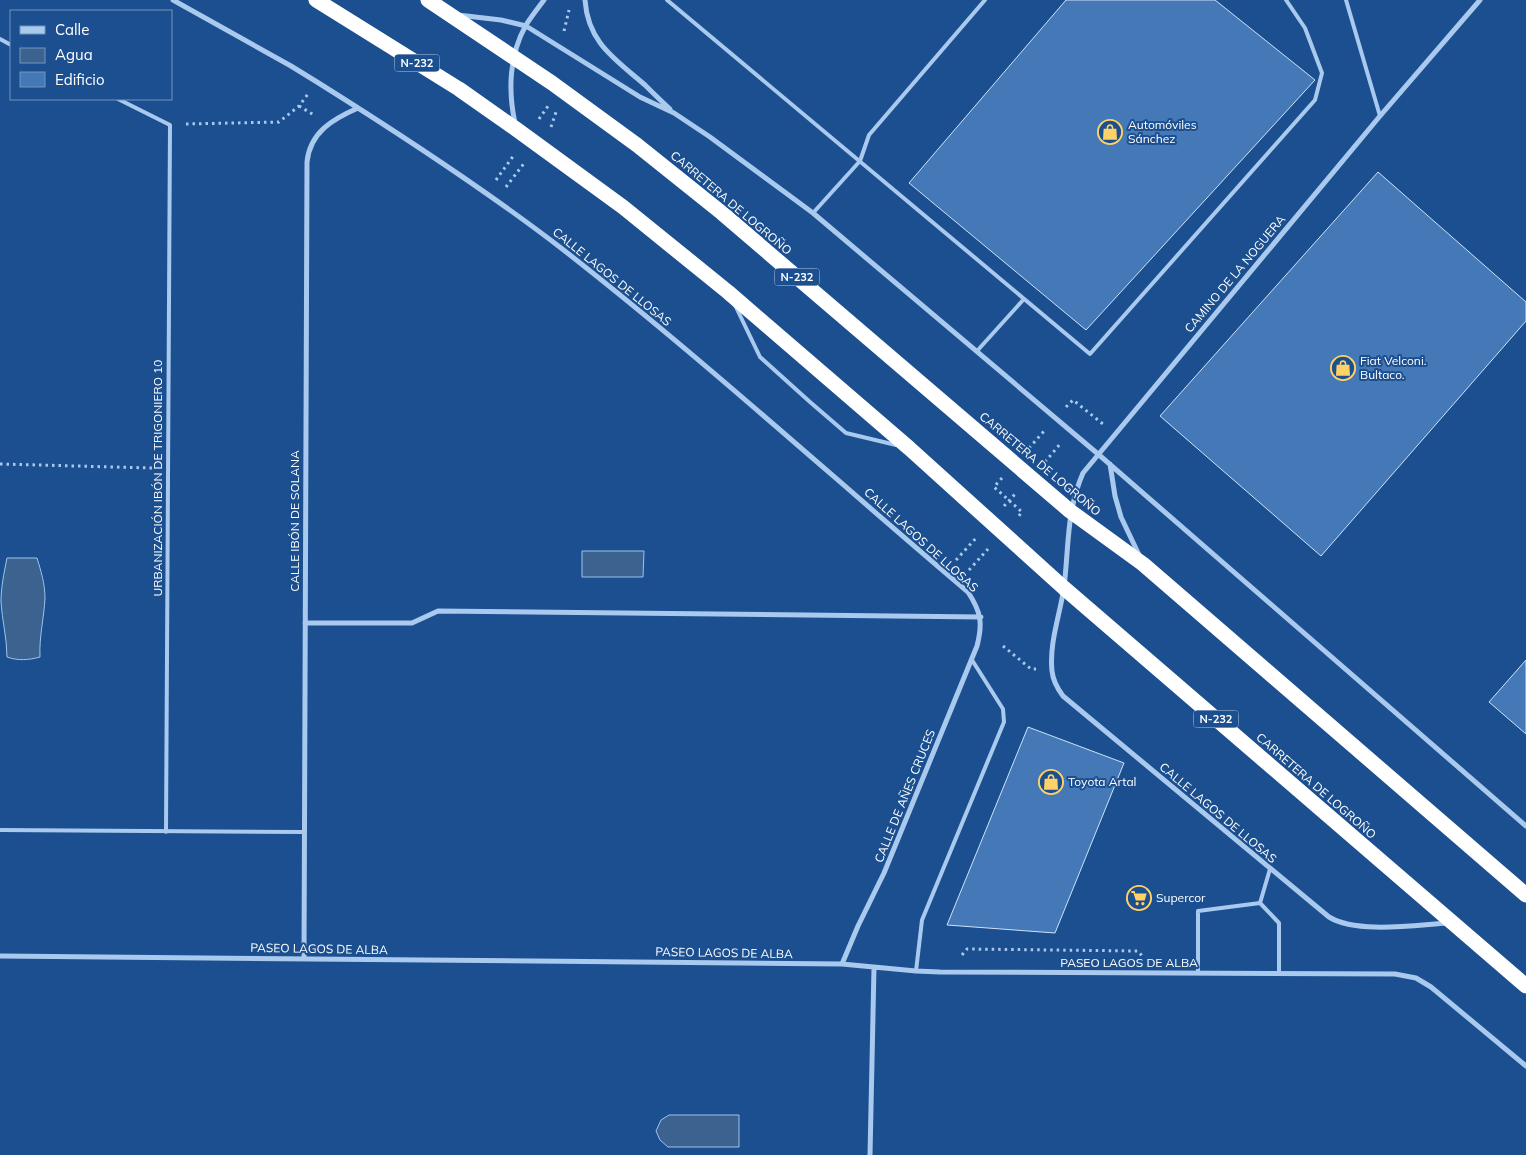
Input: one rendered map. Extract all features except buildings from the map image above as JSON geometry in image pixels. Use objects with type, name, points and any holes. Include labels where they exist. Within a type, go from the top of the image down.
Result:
[{"type":"highway","name":"CARRETERA DE LOGROÑO","points":[[316,0],[459,89],[516,129],[623,207],[728,292],[909,448],[1064,588],[1526,986]]},
{"type":"highway","name":"CARRETERA DE LOGROÑO","points":[[428,0],[552,82],[722,213],[1032,476],[1070,511],[1143,564],[1526,895]]},
{"type":"street","name":"CALLE LAGOS DE LLOSAS","points":[[173,0],[291,66],[358,108],[486,193],[562,249],[660,329],[968,592],[981,617],[981,633]]},
{"type":"street","points":[[516,129],[511,106],[510,82],[514,57],[526,26],[544,0]]},
{"type":"street","points":[[585,0],[588,20],[601,46],[674,113]]},
{"type":"street","name":"CAMINO DE LA NOGUERA","points":[[1064,588],[1070,511],[1082,474],[1380,116],[1480,0]]},
{"type":"street","name":"CARRETERA DE LOGROÑO","points":[[449,14],[501,20],[526,26],[640,97],[674,113],[710,137],[813,213],[1072,431],[1526,826]]},
{"type":"street","name":"CALLE IBÓN DE SOLANA","points":[[304,959],[306,206],[308,154],[312,143],[320,131],[339,117],[358,108]]},
{"type":"street","name":"CARRETERA DE LOGROÑO","points":[[1110,464],[1115,496],[1121,517],[1143,564]]},
{"type":"street","name":"CALLE LAGOS DE LLOSAS","points":[[1064,588],[1052,653],[1052,672],[1055,684],[1063,696],[1270,869],[1337,922],[1350,926],[1393,927],[1451,923]]},
{"type":"street","points":[[305,623],[412,623],[438,611],[981,617]]},
{"type":"street","name":"CALLE DE AÑES CRUCES","points":[[842,964],[884,873],[972,660],[981,633]]},
{"type":"street","name":"PASEO LAGOS DE ALBA","points":[[0,956],[842,964],[916,971],[1405,975],[1424,982],[1526,1066]]},
{"type":"street","points":[[870,1155],[874,968]]},
{"type":"lane","points":[[666,0],[860,160],[1090,354],[1315,100],[1322,73],[1305,28],[1286,0]]},
{"type":"lane","points":[[813,213],[860,160],[869,135],[985,0]]},
{"type":"lane","points":[[1346,0],[1380,116]]},
{"type":"lane","points":[[120,100],[170,125]]},
{"type":"lane","name":"URBANIZACIÓN IBÓN DE TRIGONIERO 10","points":[[166,832],[170,125]]},
{"type":"lane","name":"CARRETERA DE LOGROÑO","points":[[728,292],[760,357],[810,402],[846,433],[909,448]]},
{"type":"lane","points":[[977,351],[1024,299]]},
{"type":"lane","points":[[916,971],[922,920],[1004,722],[1003,709],[972,660]]},
{"type":"lane","points":[[0,830],[305,832]]},
{"type":"lane","points":[[1260,903],[1270,869]]},
{"type":"lane","points":[[1198,973],[1198,911],[1260,903]]},
{"type":"lane","points":[[1260,903],[1279,923],[1279,973]]},
{"type":"path","points":[[170,125],[279,122],[299,106],[317,82]]},
{"type":"path","points":[[952,564],[1072,431]]},
{"type":"path","points":[[0,464],[168,468]]},
{"type":"path","points":[[1003,646],[1031,668],[1052,672]]},
{"type":"water","points":[[582,551],[644,551],[643,577],[582,577]]},
{"type":"water","points":[[7,558],[37,558],[44,583],[45,598],[40,657],[24,660],[7,657],[1,602]]},
{"type":"water","points":[[669,1115],[739,1115],[739,1147],[668,1147],[660,1140],[656,1131],[661,1120]]},
{"type":"place","name":"Automóviles Sánchez","points":[[1110,132]]},
{"type":"place","name":"Fiat Velconi. Bultaco.","points":[[1343,368]]},
{"type":"place","name":"Toyota Artal","points":[[1051,782]]},
{"type":"place","name":"Supercor","points":[[1139,898]]}]
